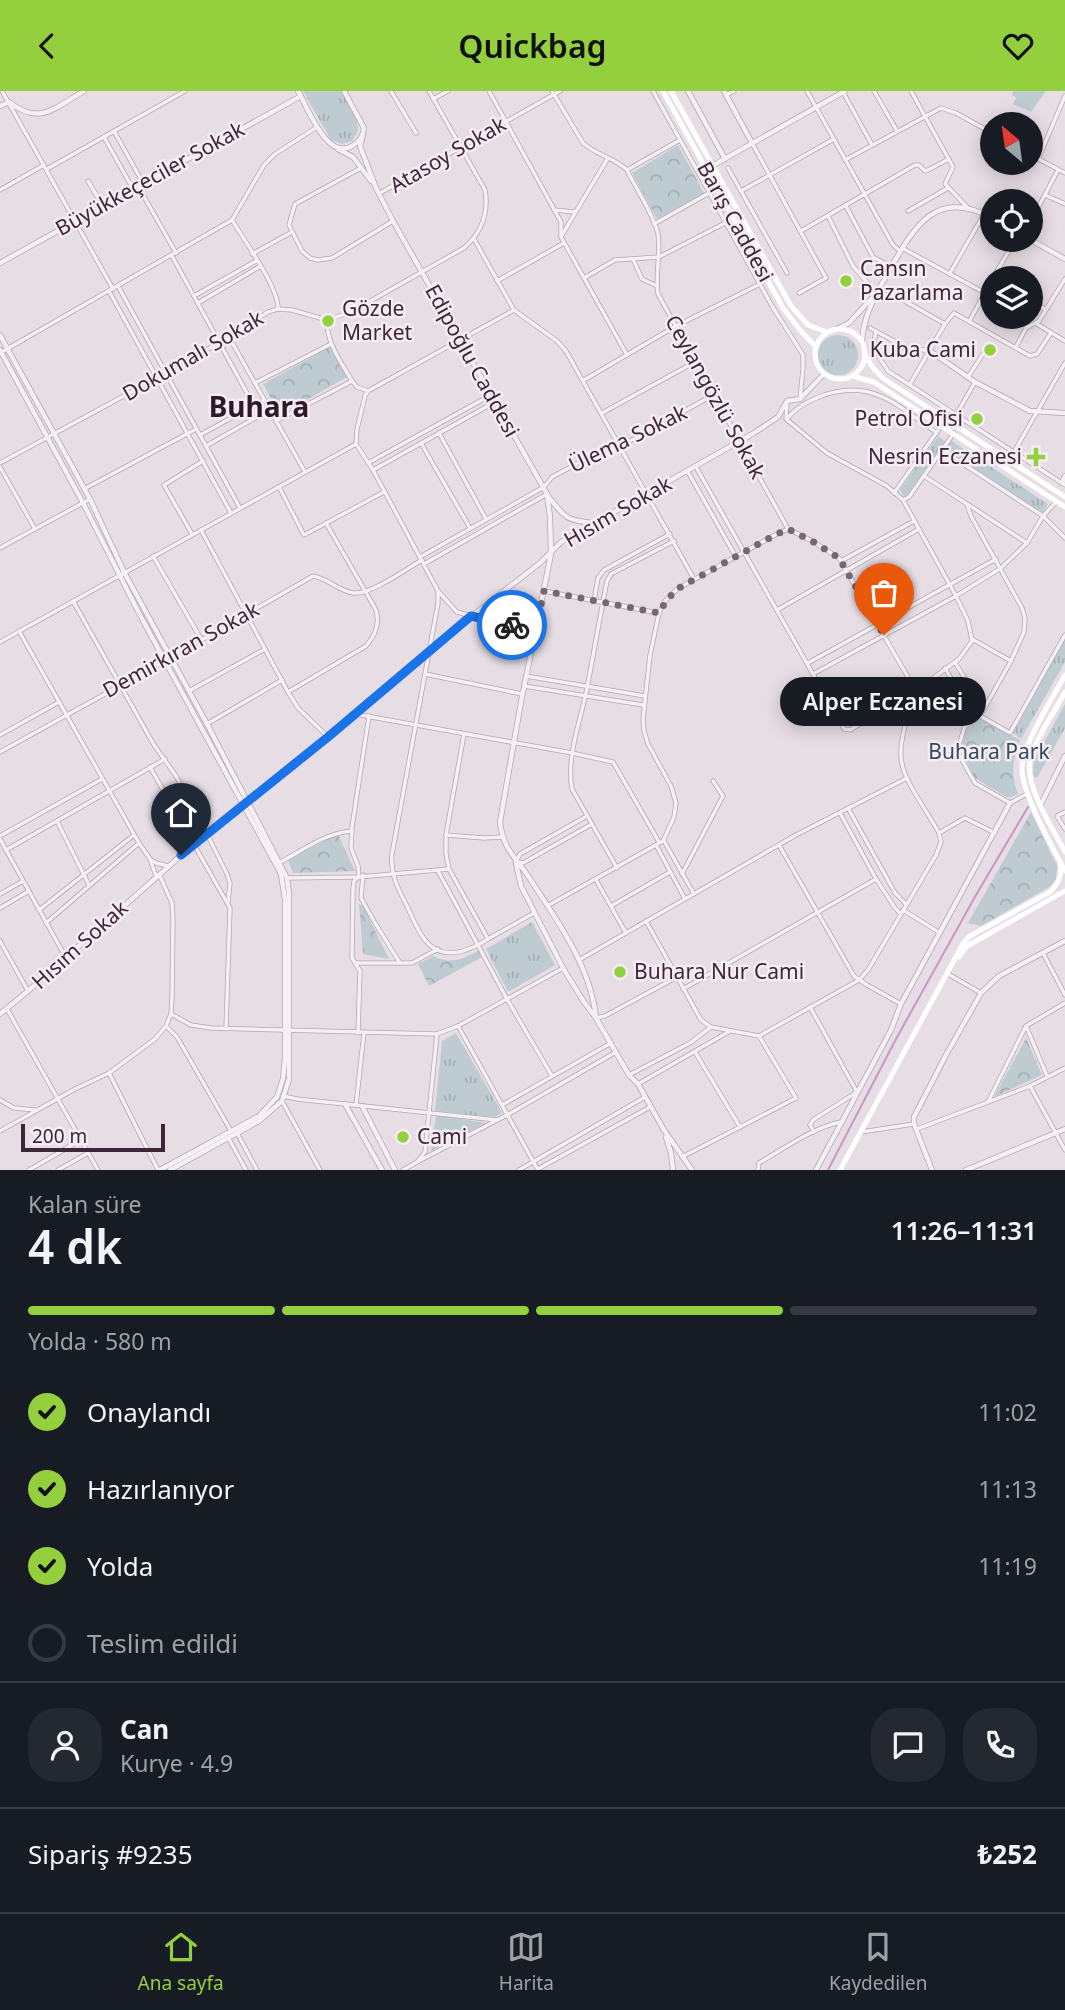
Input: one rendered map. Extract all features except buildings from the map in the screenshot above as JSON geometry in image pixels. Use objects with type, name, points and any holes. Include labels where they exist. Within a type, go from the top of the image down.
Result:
[{"type":"main road","name":"Barış Caddesi","points":[[663,91],[783,308],[816,347]]},
{"type":"main road","name":"Barış Caddesi","points":[[671,91],[791,306],[808,325],[827,333]]},
{"type":"main road","points":[[1065,497],[884,380],[865,355],[862,342],[851,332],[837,329],[822,336],[816,347],[816,362],[824,374],[838,379],[852,376],[874,382],[1065,507]]},
{"type":"main road","points":[[852,376],[861,367],[865,355]]},
{"type":"main road","points":[[1065,675],[1024,755],[1022,767],[1028,794],[1065,871]]},
{"type":"main road","points":[[1065,692],[1031,758],[1031,779],[1065,852]]},
{"type":"main road","points":[[840,1170],[964,942],[970,936],[1050,892],[1058,884],[1062,873],[1060,861]]},
{"type":"main road","points":[[948,974],[967,946],[1065,891]]},
{"type":"street","points":[[2,91],[113,289],[157,378],[231,513]]},
{"type":"street","points":[[9,102],[30,114],[42,114],[84,91]]},
{"type":"street","points":[[0,190],[104,137],[185,91]]},
{"type":"street","points":[[347,91],[364,128],[360,146],[376,188]]},
{"type":"street","points":[[391,91],[415,133]]},
{"type":"street","points":[[368,391],[357,387],[352,381],[331,344],[327,320],[351,312],[464,248],[480,230],[488,204],[485,190],[429,91]]},
{"type":"street","points":[[433,99],[448,91]]},
{"type":"street","points":[[489,91],[561,222],[561,237],[564,243],[627,355]]},
{"type":"street","name":"Atasoy Sokak","points":[[379,194],[553,93],[561,91]]},
{"type":"street","points":[[653,91],[760,284],[803,355],[800,399]]},
{"type":"street","name":"Barış Caddesi","points":[[688,91],[725,159]]},
{"type":"street","points":[[734,91],[725,93],[826,278],[799,293]]},
{"type":"street","points":[[807,91],[893,245],[980,290]]},
{"type":"street","points":[[874,91],[897,131]]},
{"type":"street","points":[[911,91],[953,167],[946,184],[968,208]]},
{"type":"street","points":[[712,166],[844,92],[872,145]]},
{"type":"street","points":[[300,93],[325,140],[353,157],[376,188]]},
{"type":"street","name":"Büyükkeçeciler Sokak","points":[[0,263],[300,93]]},
{"type":"street","points":[[553,93],[583,143],[627,170],[680,140]]},
{"type":"street","points":[[1043,147],[1065,96]]},
{"type":"street","points":[[0,106],[9,102]]},
{"type":"street","points":[[845,160],[941,108],[980,127]]},
{"type":"street","points":[[170,1170],[232,1135],[259,1116],[277,1097],[284,1071],[287,1031],[287,878],[0,351],[232,220],[264,165],[275,154],[318,126]]},
{"type":"street","points":[[114,131],[138,186],[194,297],[254,405]]},
{"type":"street","points":[[337,149],[346,149],[360,141],[363,134]]},
{"type":"street","points":[[104,137],[138,186]]},
{"type":"street","points":[[741,191],[834,139]]},
{"type":"street","points":[[561,237],[608,158]]},
{"type":"street","points":[[801,231],[915,165],[925,171],[949,159]]},
{"type":"street","points":[[1043,162],[1065,173]]},
{"type":"street","points":[[361,168],[295,204],[289,225],[302,251],[310,258],[318,260],[332,258],[393,221]]},
{"type":"street","points":[[727,168],[787,273]]},
{"type":"street","name":"Ceylangözlü Sokak","points":[[627,170],[657,231],[658,294],[788,529]]},
{"type":"street","points":[[1043,199],[1058,170]]},
{"type":"street","points":[[88,181],[103,206]]},
{"type":"street","name":"Edipoğlu Caddesi","points":[[376,188],[547,494],[551,554],[500,822],[502,837]]},
{"type":"street","points":[[908,211],[949,188]]},
{"type":"street","points":[[654,225],[709,193]]},
{"type":"street","points":[[1045,195],[1065,204]]},
{"type":"street","points":[[846,206],[873,257],[891,267]]},
{"type":"street","points":[[837,329],[849,323],[876,293],[901,249],[925,219],[939,211],[957,207],[980,212]]},
{"type":"street","points":[[554,210],[575,212]]},
{"type":"street","points":[[828,216],[853,266],[876,293]]},
{"type":"street","points":[[232,220],[260,266],[278,301],[278,309]]},
{"type":"street","points":[[950,274],[980,221]]},
{"type":"street","points":[[584,278],[615,260],[659,257],[726,222]]},
{"type":"street","points":[[252,254],[292,232]]},
{"type":"street","points":[[474,239],[514,310],[557,341],[566,351],[694,579]]},
{"type":"street","points":[[498,281],[564,243]]},
{"type":"street","points":[[1043,247],[1065,259]]},
{"type":"street","points":[[633,259],[642,279],[657,286]]},
{"type":"street","points":[[194,297],[256,261]]},
{"type":"street","points":[[198,303],[260,266]]},
{"type":"street","points":[[1043,314],[1065,279]]},
{"type":"street","points":[[584,380],[676,326],[760,284]]},
{"type":"street","points":[[880,287],[945,324]]},
{"type":"street","points":[[113,289],[165,373],[240,508]]},
{"type":"street","points":[[862,342],[862,328],[876,293]]},
{"type":"street","points":[[970,320],[980,302]]},
{"type":"street","name":"Dokumalı Sokak","points":[[0,465],[229,337],[268,312],[278,309],[292,310],[327,320]]},
{"type":"street","points":[[514,310],[368,391],[359,418],[356,444],[438,590],[457,612],[536,629]]},
{"type":"street","points":[[910,384],[954,313],[1025,353],[1034,355],[1051,333]]},
{"type":"street","points":[[1043,327],[1065,341]]},
{"type":"street","points":[[870,328],[903,346],[930,351],[975,382],[1030,411],[1065,413]]},
{"type":"street","points":[[1015,347],[1025,329]]},
{"type":"street","points":[[876,331],[873,348],[888,371],[1063,484],[1065,477]]},
{"type":"street","points":[[0,335],[90,499],[121,574]]},
{"type":"street","points":[[229,337],[305,472]]},
{"type":"street","points":[[255,383],[331,344]]},
{"type":"street","points":[[968,377],[983,354]]},
{"type":"street","points":[[602,412],[696,362]]},
{"type":"street","points":[[1013,452],[1065,363]]},
{"type":"street","points":[[786,419],[787,401],[800,399],[824,374]]},
{"type":"street","points":[[276,421],[352,381]]},
{"type":"street","points":[[951,423],[975,382]]},
{"type":"street","points":[[786,419],[809,400],[857,389],[889,400],[937,433]]},
{"type":"street","name":"Ülema Sokak","points":[[422,560],[486,519],[544,487],[552,477],[612,445],[621,446],[715,394]]},
{"type":"street","points":[[368,463],[491,395]]},
{"type":"street","points":[[200,435],[264,400]]},
{"type":"street","name":"Hısım Sokak","points":[[0,1014],[194,844],[328,737],[430,649],[551,554],[561,542],[740,441],[778,417],[787,401]]},
{"type":"street","points":[[373,470],[495,403]]},
{"type":"street","points":[[206,446],[270,409]]},
{"type":"street","points":[[696,467],[846,730],[916,691],[964,654],[972,639],[968,621],[956,596],[902,500],[887,486],[827,453],[786,419]]},
{"type":"street","points":[[894,493],[942,426]]},
{"type":"street","points":[[84,489],[196,428]]},
{"type":"street","points":[[439,433],[486,519]]},
{"type":"street","points":[[902,500],[909,496],[954,433]]},
{"type":"street","points":[[421,443],[470,529]]},
{"type":"street","points":[[0,635],[2,641],[356,444]]},
{"type":"street","points":[[942,450],[1043,516],[1065,538]]},
{"type":"street","points":[[192,534],[164,485],[203,461]]},
{"type":"street","points":[[0,465],[35,529]]},
{"type":"street","points":[[688,472],[736,557]]},
{"type":"street","points":[[923,476],[1027,543]]},
{"type":"street","points":[[278,487],[304,535],[384,492]]},
{"type":"street","points":[[366,592],[547,494],[565,518],[594,523]]},
{"type":"street","points":[[0,548],[90,499]]},
{"type":"street","points":[[813,674],[956,596],[1001,568],[1027,543],[1043,516],[1057,501]]},
{"type":"street","points":[[967,505],[1025,618],[1024,632],[1011,661],[980,716],[965,726],[957,751],[975,783],[1010,803]]},
{"type":"street","points":[[841,561],[915,521]]},
{"type":"street","points":[[288,692],[366,646],[374,636],[378,619],[376,610],[326,523]]},
{"type":"street","points":[[547,906],[660,843],[674,817],[676,803],[671,786],[648,744],[644,731],[645,696],[659,613],[666,601],[677,589],[788,529],[832,552],[841,561],[916,691],[901,744],[901,762],[939,832],[941,842],[868,970],[859,980],[759,1037],[711,1027],[701,1020],[646,921]]},
{"type":"street","points":[[776,610],[919,529]]},
{"type":"street","points":[[201,530],[288,692],[298,708],[328,737]]},
{"type":"street","points":[[594,601],[598,578],[604,570],[670,534]]},
{"type":"street","points":[[617,868],[572,789],[569,775],[572,753],[607,581],[611,574],[674,541]]},
{"type":"street","points":[[153,556],[201,640]]},
{"type":"street","points":[[807,664],[996,559]]},
{"type":"street","name":"Demirkıran Sokak","points":[[0,752],[313,576],[353,593],[366,592]]},
{"type":"street","points":[[438,590],[438,603],[394,843],[391,865],[396,885],[424,939],[432,947],[453,953],[479,945],[534,913]]},
{"type":"street","points":[[544,591],[659,613]]},
{"type":"street","points":[[73,601],[154,745],[165,759],[227,874],[230,883],[228,902]]},
{"type":"street","points":[[0,1131],[109,1073],[155,1039],[166,1026],[171,1014],[172,903],[150,859],[19,631]]},
{"type":"street","points":[[980,716],[1010,733],[1065,635]]},
{"type":"street","points":[[972,639],[1011,661]]},
{"type":"street","points":[[189,691],[265,649]]},
{"type":"street","points":[[109,1073],[159,1170],[259,1121],[282,1099],[289,1079],[285,900],[282,881],[207,724],[168,659]]},
{"type":"street","points":[[955,662],[983,709]]},
{"type":"street","points":[[946,668],[975,720]]},
{"type":"street","points":[[425,674],[523,695]]},
{"type":"street","points":[[526,676],[645,696]]},
{"type":"street","points":[[207,724],[282,680]]},
{"type":"street","points":[[524,686],[644,705]]},
{"type":"street","points":[[0,735],[60,702]]},
{"type":"street","points":[[355,714],[613,762],[660,843],[694,894]]},
{"type":"street","points":[[369,716],[351,848],[361,876],[362,898],[374,923],[400,963]]},
{"type":"street","points":[[464,734],[446,835],[446,854],[449,869],[488,939]]},
{"type":"street","points":[[1041,804],[1063,766],[1065,756]]},
{"type":"street","points":[[6,850],[165,759]]},
{"type":"street","points":[[150,767],[230,908],[226,1029]]},
{"type":"street","points":[[579,960],[779,845],[908,778]]},
{"type":"street","points":[[66,958],[0,838],[103,779]]},
{"type":"street","points":[[682,874],[723,796],[713,781]]},
{"type":"street","points":[[816,1170],[891,1030],[901,1004],[1010,803],[1028,794]]},
{"type":"street","points":[[848,809],[895,894],[906,904]]},
{"type":"street","points":[[1065,812],[1057,815],[1065,829]]},
{"type":"street","points":[[840,813],[895,908],[940,933]]},
{"type":"street","points":[[587,816],[520,854],[515,861],[521,886],[563,968],[692,1170]]},
{"type":"street","points":[[939,832],[965,818],[995,833]]},
{"type":"street","points":[[57,821],[90,885]]},
{"type":"street","points":[[515,861],[523,863],[592,824]]},
{"type":"street","points":[[279,863],[323,838],[352,831]]},
{"type":"street","points":[[39,910],[134,835]]},
{"type":"street","points":[[446,835],[502,837],[579,960],[594,1000],[596,1018]]},
{"type":"street","points":[[47,923],[139,843]]},
{"type":"street","points":[[660,843],[670,872],[685,899]]},
{"type":"street","points":[[779,845],[849,968],[859,980],[901,1004]]},
{"type":"street","points":[[150,859],[168,866]]},
{"type":"street","points":[[287,878],[361,876],[449,869]]},
{"type":"street","points":[[438,871],[552,1076]]},
{"type":"street","points":[[611,906],[670,872]]},
{"type":"street","points":[[361,876],[354,881],[353,888],[352,958],[360,971],[359,1105],[395,1170]]},
{"type":"street","points":[[683,989],[876,879]]},
{"type":"street","points":[[596,880],[626,933]]},
{"type":"street","points":[[0,894],[23,881]]},
{"type":"street","points":[[0,908],[29,891]]},
{"type":"street","points":[[0,941],[28,991]]},
{"type":"street","points":[[930,1170],[914,1117],[981,993],[999,976],[1065,941]]},
{"type":"street","points":[[356,963],[412,963],[438,949]]},
{"type":"street","points":[[1043,953],[1065,995]]},
{"type":"street","points":[[171,1014],[191,1025],[226,1029],[437,1034],[458,1026],[563,968]]},
{"type":"street","points":[[948,974],[981,993]]},
{"type":"street","points":[[596,1018],[606,1016],[677,977]]},
{"type":"street","points":[[988,1103],[1026,1026],[1065,1003]]},
{"type":"street","points":[[810,1007],[857,1092]]},
{"type":"street","points":[[7,1009],[98,1170]]},
{"type":"street","points":[[166,1026],[177,1037],[232,1135],[257,1170]]},
{"type":"street","points":[[458,1026],[537,1170],[650,1107]]},
{"type":"street","points":[[1026,1026],[1047,1076]]},
{"type":"street","points":[[629,1075],[690,1042],[711,1027]]},
{"type":"street","points":[[638,1084],[730,1031]]},
{"type":"street","points":[[417,1163],[425,1152],[437,1034]]},
{"type":"street","points":[[682,1157],[796,1098],[759,1037]]},
{"type":"street","points":[[502,1105],[611,1043]]},
{"type":"street","points":[[403,1170],[507,1115],[616,1052]]},
{"type":"street","points":[[695,1052],[740,1127]]},
{"type":"street","points":[[861,1132],[916,1127],[988,1103],[1065,1068]]},
{"type":"street","points":[[1030,1086],[1065,1150]]},
{"type":"street","points":[[814,1132],[810,1125],[813,1119],[857,1092]]},
{"type":"street","points":[[519,1170],[645,1097]]},
{"type":"street","points":[[282,1099],[497,1120]]},
{"type":"street","points":[[282,1099],[320,1170]]},
{"type":"street","points":[[0,1100],[8,1105],[37,1111]]},
{"type":"street","points":[[345,1104],[382,1170]]},
{"type":"street","points":[[0,1110],[8,1105]]},
{"type":"street","points":[[758,1170],[759,1163],[814,1132],[841,1122]]},
{"type":"street","points":[[664,1129],[673,1170]]},
{"type":"street","points":[[966,1170],[1065,1129]]},
{"type":"street","points":[[232,1135],[246,1170]]},
{"type":"street","points":[[29,1170],[81,1140]]},
{"type":"street","points":[[58,1170],[88,1153]]},
{"type":"green space","points":[[303,91],[341,91],[357,121],[358,131],[352,141],[342,144],[331,140]]},
{"type":"green space","points":[[1014,91],[1046,91],[1031,112],[1013,104],[1016,98],[1012,94]]},
{"type":"green space","points":[[678,145],[704,193],[657,219],[632,173]]},
{"type":"green space","points":[[838,335],[846,336],[852,341],[857,347],[857,363],[852,369],[846,374],[838,375],[830,374],[824,369],[819,363],[818,355],[819,347],[824,341],[830,336]]},
{"type":"green space","points":[[330,347],[347,377],[280,415],[263,384]]},
{"type":"green space","points":[[938,436],[945,441],[904,497],[900,490]]},
{"type":"green space","points":[[950,440],[1048,504],[1043,513],[944,450]]},
{"type":"green space","points":[[1065,639],[1065,662],[1021,739],[1013,733]]},
{"type":"green space","points":[[1065,704],[1065,728],[1037,778],[1033,776],[1034,760]]},
{"type":"green space","name":"Buhara Park","points":[[981,719],[1020,740],[1013,767],[1018,794],[1006,797],[975,778],[960,749],[967,728]]},
{"type":"green space","points":[[1031,812],[1057,866],[1056,879],[1051,886],[981,926],[968,923]]},
{"type":"green space","points":[[338,834],[355,871],[293,873],[288,860]]},
{"type":"green space","points":[[359,904],[363,906],[389,959],[363,954]]},
{"type":"green space","points":[[532,922],[555,965],[508,992],[486,949]]},
{"type":"green space","points":[[480,950],[484,956],[429,986],[418,964],[433,956],[457,960]]},
{"type":"green space","points":[[456,1033],[502,1113],[495,1117],[435,1111],[442,1041]]},
{"type":"green space","points":[[1026,1038],[1042,1075],[994,1097]]},
{"type":"green space","points":[[436,1115],[486,1123],[431,1151]]},
{"type":"waterway","points":[[828,1170],[896,1039],[1028,807]]},
{"type":"way so far","points":[[512,625],[536,629],[544,591],[659,613],[677,589],[788,529],[839,558],[884,635]]},
{"type":"place","name":"Cansın Pazarlama","points":[[846,281]]},
{"type":"place","name":"Gözde Market","points":[[328,321]]},
{"type":"place","name":"Kuba Cami","points":[[990,350]]},
{"type":"place","name":"Petrol Ofisi","points":[[977,419]]},
{"type":"place","name":"Nesrin Eczanesi","points":[[1036,457]]},
{"type":"place","name":"Alper Eczanesi","points":[[884,635]]},
{"type":"place","name":"Buhara Nur Cami","points":[[620,972]]},
{"type":"place","name":"Cami","points":[[403,1137]]},
{"type":"district","name":"Buhara","points":[[259,407]]},
{"type":"route","points":[[181,855],[328,737],[471,616],[512,625]]}]
